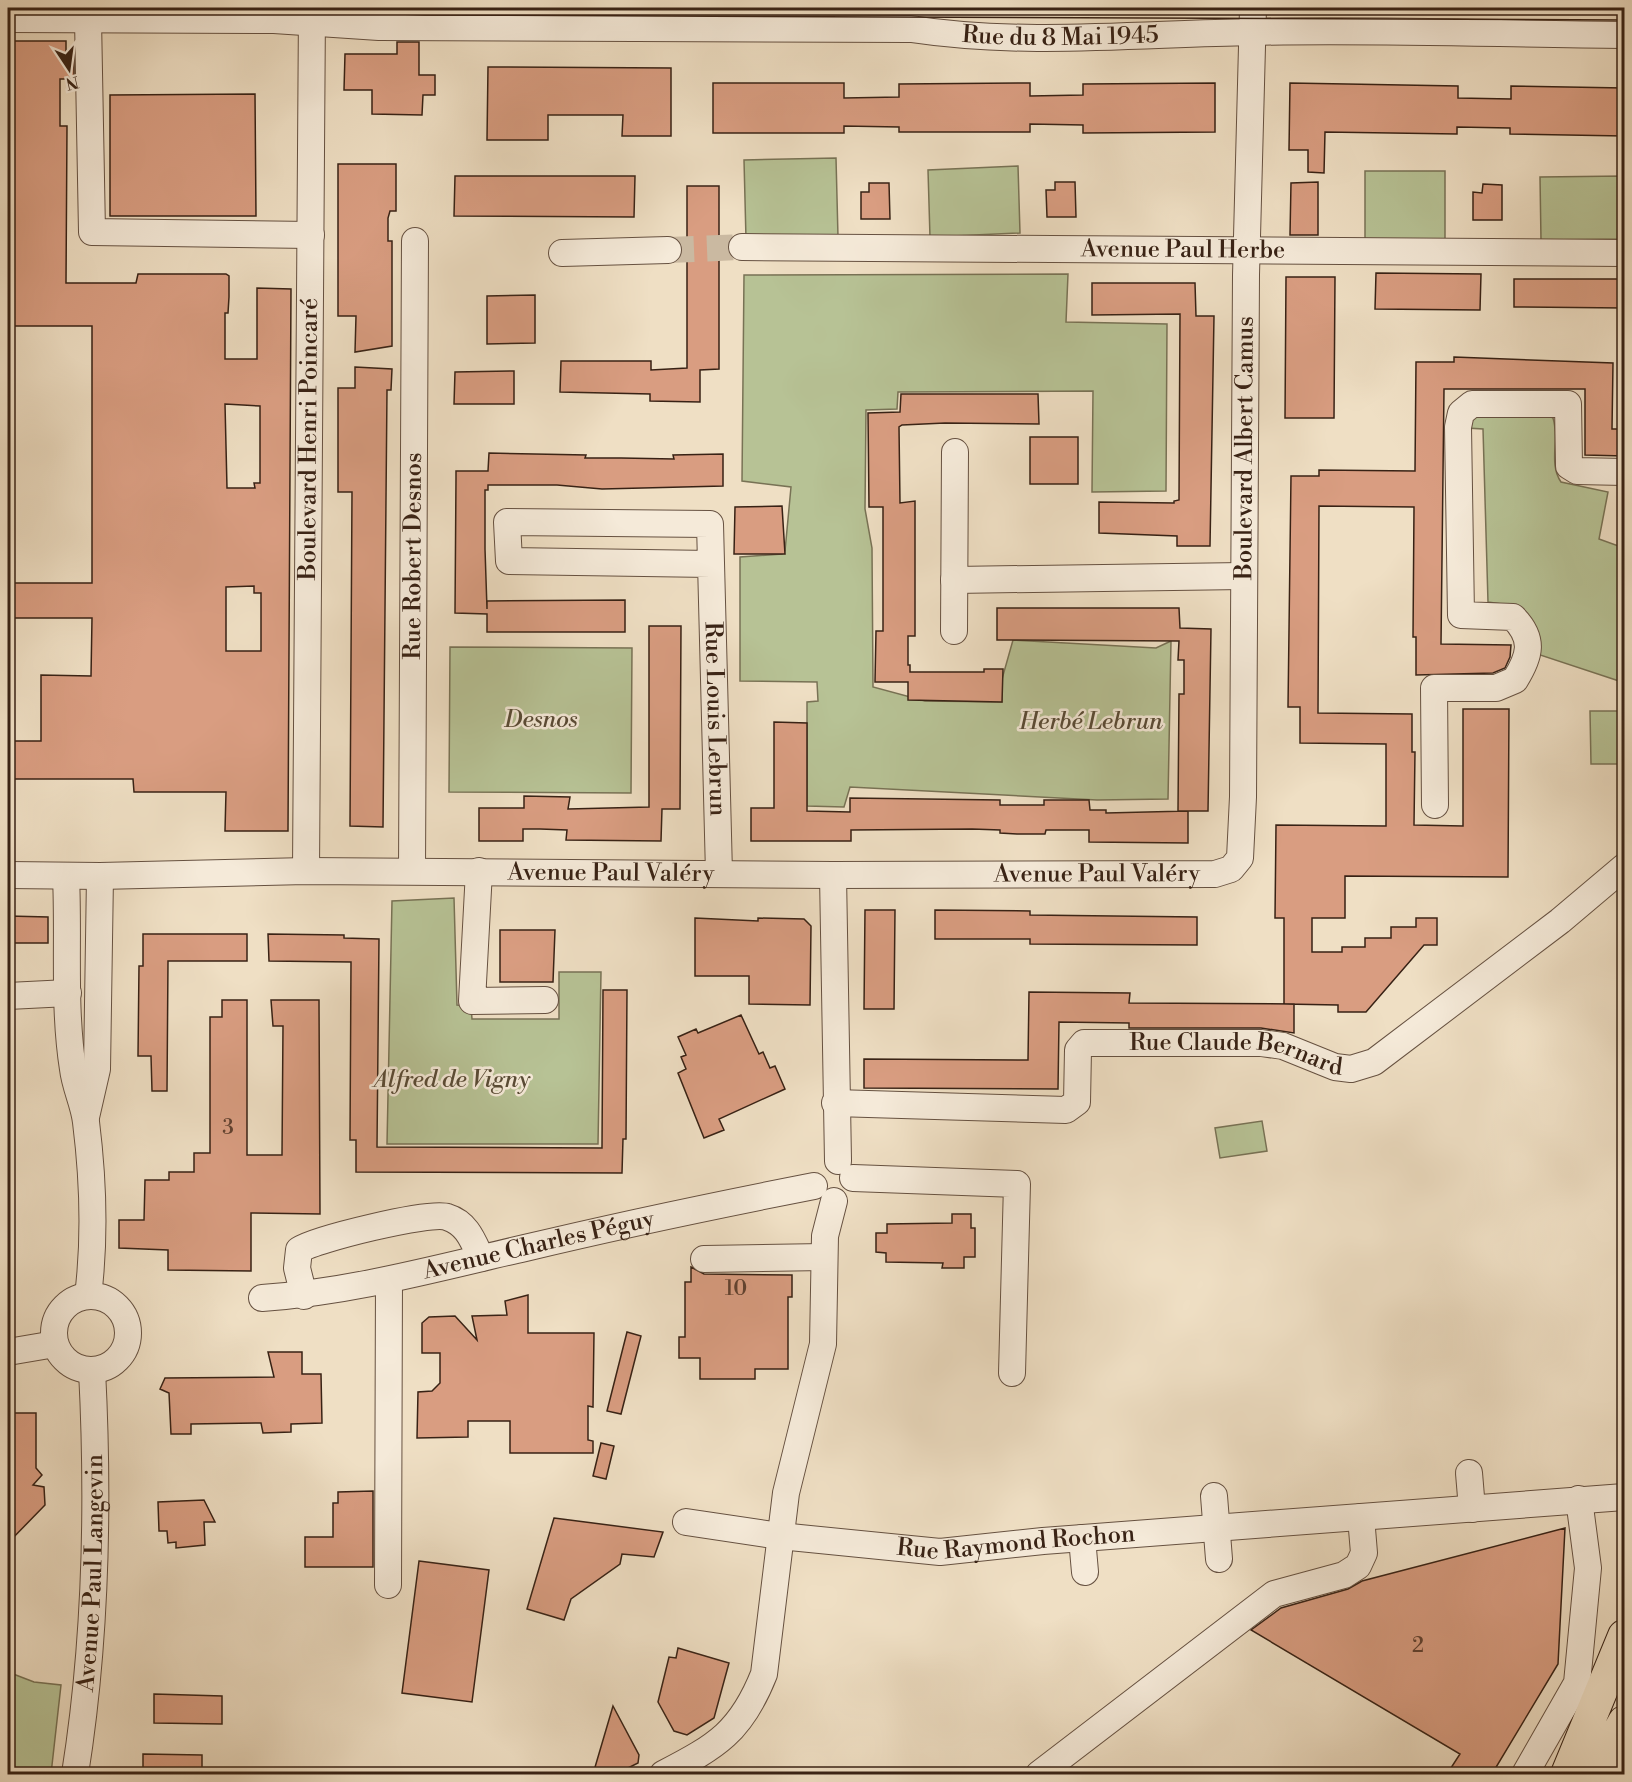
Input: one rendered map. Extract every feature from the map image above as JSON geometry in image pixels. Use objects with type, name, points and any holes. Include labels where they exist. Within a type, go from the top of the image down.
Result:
[{"type":"main road","points":[[1567,1774],[1624,1636]]},
{"type":"main road","points":[[1595,1774],[1624,1722]]},
{"type":"street","name":"Rue du 8 Mai 1945","points":[[8,19],[62,14],[274,21],[312,16],[379,27],[911,29],[956,36],[1099,38],[1253,20],[1624,35]]},
{"type":"street","points":[[96,15],[92,232],[311,235]]},
{"type":"street","name":"Boulevard Henri Poincaré","points":[[306,871],[312,16]]},
{"type":"street","name":"Boulevard Albert Camus","points":[[1215,874],[1231,869],[1240,858],[1246,252],[1253,20]]},
{"type":"street","name":"Rue Robert Desnos","points":[[412,871],[415,241]]},
{"type":"street","name":"Avenue Paul Herbe","points":[[742,247],[1624,253]]},
{"type":"street","points":[[562,253],[668,250]]},
{"type":"street","points":[[1435,805],[1434,688],[1496,688],[1515,680],[1528,651],[1524,627],[1513,617],[1461,615],[1458,427],[1461,413],[1472,404],[1568,404],[1569,466],[1577,471],[1624,472]]},
{"type":"street","points":[[954,631],[956,452]]},
{"type":"street","name":"Rue Louis Lebrun","points":[[711,564],[509,561],[507,522],[710,524],[719,873]]},
{"type":"street","points":[[954,580],[1243,576]]},
{"type":"street","name":"Rue Claude Bernard","points":[[835,1103],[1066,1110],[1077,1102],[1078,1050],[1084,1043],[1261,1043],[1283,1046],[1335,1067],[1362,1067],[1374,1062],[1560,921],[1624,867]]},
{"type":"street","name":"Avenue Paul Valéry","points":[[8,875],[100,876],[306,871],[833,875],[1215,874]]},
{"type":"street","points":[[479,871],[472,1001],[545,1000]]},
{"type":"street","points":[[824,1193],[846,1197],[853,1185],[846,1170],[835,1103],[833,875]]},
{"type":"street","points":[[66,876],[68,993],[73,1069],[86,1120]]},
{"type":"street","points":[[86,1120],[97,1069],[100,876]]},
{"type":"street","points":[[82,950],[81,1074],[86,1120],[92,1271],[88,1296]]},
{"type":"street","points":[[8,996],[68,993]]},
{"type":"street","points":[[663,1774],[722,1741],[753,1702],[764,1674],[786,1493],[823,1344],[824,1193],[813,1179],[819,1167],[824,1163],[846,1170],[1017,1184],[1012,1372]]},
{"type":"street","name":"Avenue Charles Péguy","points":[[262,1298],[304,1296],[389,1280],[649,1219],[824,1193]]},
{"type":"street","points":[[304,1296],[297,1268],[299,1250],[309,1243],[430,1216],[447,1217],[468,1231],[481,1258]]},
{"type":"street","points":[[704,1258],[824,1257]]},
{"type":"street","points":[[388,1585],[389,1280]]},
{"type":"street","points":[[88,1296],[99,1297],[119,1308],[137,1327],[123,1353],[104,1368],[92,1370],[69,1364],[55,1344],[55,1322],[60,1312],[68,1304],[88,1296]]},
{"type":"street","points":[[8,1352],[55,1344]]},
{"type":"street","name":"Avenue Paul Langevin","points":[[75,1774],[83,1718],[96,1547],[92,1370]]},
{"type":"street","points":[[1469,1473],[1472,1509]]},
{"type":"street","points":[[1214,1496],[1219,1559]]},
{"type":"street","name":"Rue Raymond Rochon","points":[[686,1522],[780,1536],[940,1552],[1082,1538],[1624,1497]]},
{"type":"street","points":[[1525,1774],[1577,1683],[1588,1568],[1586,1499]]},
{"type":"street","name":"Rue Raymond Rochon","points":[[1586,1499],[1624,1511]]},
{"type":"street","points":[[1039,1774],[1274,1594],[1344,1575],[1358,1566],[1364,1553],[1361,1517]]},
{"type":"street","points":[[1082,1538],[1085,1572]]},
{"type":"green space","points":[[836,158],[838,237],[746,239],[744,160]]},
{"type":"green space","points":[[1018,166],[1020,233],[930,237],[928,170]]},
{"type":"green space","points":[[1365,171],[1445,171],[1445,246],[1365,246]]},
{"type":"green space","points":[[1624,176],[1624,239],[1541,240],[1540,177]]},
{"type":"green space","name":"Herbé Lebrun","points":[[1068,274],[1066,322],[1167,324],[1166,491],[1092,492],[1093,391],[898,392],[897,409],[866,410],[865,509],[872,548],[873,687],[925,701],[1002,702],[1002,679],[1013,640],[1156,648],[1171,641],[1168,799],[1097,800],[850,787],[844,807],[807,806],[807,702],[818,701],[817,682],[740,681],[740,557],[782,554],[785,551],[791,487],[742,481],[744,275]]},
{"type":"green space","points":[[1545,413],[1553,418],[1555,426],[1555,467],[1561,482],[1608,492],[1599,539],[1624,548],[1624,665],[1619,681],[1534,653],[1508,605],[1488,602],[1483,429],[1467,428],[1473,416]]},
{"type":"green space","name":"Desnos","points":[[450,647],[632,648],[631,793],[449,792]]},
{"type":"green space","points":[[1590,711],[1623,711],[1624,764],[1591,764]]},
{"type":"green space","name":"Alfred de Vigny","points":[[454,898],[457,1005],[471,1006],[472,1019],[559,1019],[559,972],[601,972],[598,1144],[387,1144],[392,901]]},
{"type":"green space","points":[[1262,1121],[1267,1151],[1220,1158],[1215,1128]]},
{"type":"green space","points":[[8,1672],[34,1682],[61,1685],[51,1774],[8,1774]]},
{"type":"building","points":[[8,41],[66,41],[66,53],[74,53],[74,79],[60,79],[60,126],[67,126],[66,283],[136,283],[138,274],[226,274],[229,276],[229,297],[228,313],[225,313],[225,359],[257,359],[257,288],[291,289],[288,831],[225,831],[226,792],[134,792],[133,779],[8,779],[8,741],[41,741],[41,675],[91,676],[92,618],[8,618],[8,583],[92,583],[92,326],[8,326]],"holes":[[[225,404],[260,406],[260,483],[254,483],[255,488],[227,488]],[[254,586],[254,593],[261,593],[261,651],[226,651],[226,587]]]},
{"type":"building","points":[[397,42],[419,42],[419,75],[435,75],[435,95],[423,95],[422,115],[372,114],[372,90],[344,90],[345,54],[397,54]]},
{"type":"building","points":[[488,67],[671,68],[671,136],[622,136],[623,115],[548,115],[548,140],[487,140]]},
{"type":"building","points":[[713,83],[844,83],[844,98],[899,97],[899,84],[1030,83],[1030,96],[1083,95],[1083,84],[1215,83],[1215,132],[1083,133],[1083,125],[1030,124],[1030,132],[899,132],[899,127],[844,126],[844,133],[713,133]]},
{"type":"building","points":[[1290,83],[1458,86],[1458,98],[1511,99],[1511,86],[1624,88],[1624,136],[1510,134],[1510,128],[1457,127],[1457,134],[1325,132],[1324,173],[1308,172],[1308,150],[1289,150]]},
{"type":"building","points":[[255,94],[256,216],[110,216],[110,95]]},
{"type":"building","points":[[338,164],[396,164],[396,211],[390,211],[388,218],[388,241],[392,241],[392,346],[355,352],[356,316],[338,316]]},
{"type":"building","points":[[455,176],[635,176],[634,217],[454,216]]},
{"type":"building","points":[[1055,182],[1075,182],[1076,217],[1047,217],[1046,190],[1055,190]]},
{"type":"building","points":[[1318,182],[1318,235],[1290,235],[1291,183]]},
{"type":"building","points":[[869,183],[889,183],[890,219],[861,219],[861,192],[869,192]]},
{"type":"building","points":[[1483,184],[1502,185],[1502,220],[1473,220],[1473,192],[1482,193]]},
{"type":"building","points":[[687,186],[719,186],[719,369],[700,370],[700,402],[650,401],[650,394],[560,392],[561,361],[651,361],[651,370],[687,368]]},
{"type":"building","points":[[1376,273],[1481,274],[1480,310],[1375,309]]},
{"type":"building","points":[[1286,277],[1335,277],[1334,418],[1285,418]]},
{"type":"building","points":[[1514,279],[1624,279],[1624,308],[1514,307]]},
{"type":"building","points":[[1092,283],[1195,283],[1196,316],[1214,316],[1210,546],[1177,546],[1177,536],[1099,533],[1099,502],[1174,503],[1179,500],[1180,314],[1092,315]]},
{"type":"building","points":[[535,295],[535,343],[487,344],[487,296]]},
{"type":"building","points":[[1454,357],[1613,363],[1612,429],[1624,429],[1624,456],[1585,455],[1585,389],[1444,389],[1441,644],[1511,645],[1510,657],[1505,668],[1493,673],[1416,675],[1416,637],[1413,637],[1414,507],[1319,506],[1318,713],[1412,714],[1412,752],[1415,752],[1414,825],[1463,826],[1463,709],[1509,709],[1508,877],[1345,876],[1345,918],[1312,918],[1312,952],[1342,952],[1342,947],[1365,947],[1365,938],[1391,938],[1391,927],[1416,927],[1416,918],[1437,918],[1437,945],[1424,945],[1366,1012],[1338,1012],[1338,1005],[1284,1004],[1284,918],[1275,918],[1276,825],[1386,826],[1386,744],[1300,743],[1300,707],[1288,707],[1291,476],[1319,476],[1319,470],[1415,471],[1416,362],[1454,362]]},
{"type":"building","points":[[355,367],[392,369],[391,390],[387,390],[383,827],[350,826],[352,492],[338,492],[338,388],[355,388]]},
{"type":"building","points":[[514,371],[514,404],[454,404],[455,372]]},
{"type":"building","points":[[901,394],[1038,394],[1039,424],[945,423],[899,427],[900,503],[915,501],[915,636],[908,636],[910,672],[984,672],[984,669],[1003,669],[1002,702],[908,700],[908,682],[875,682],[876,631],[883,631],[883,507],[869,507],[868,413],[900,412]]},
{"type":"building","points":[[1030,437],[1078,437],[1078,484],[1030,484]]},
{"type":"building","points":[[489,453],[586,455],[585,458],[674,459],[673,455],[723,454],[723,486],[602,489],[557,485],[488,485],[488,490],[485,490],[487,609],[487,601],[625,600],[625,632],[487,632],[487,614],[455,613],[456,471],[488,471]]},
{"type":"building","points":[[782,506],[785,554],[734,554],[735,507]]},
{"type":"building","points":[[997,608],[1179,608],[1180,628],[1211,629],[1208,811],[1178,811],[1179,694],[1184,694],[1184,660],[1178,660],[1179,641],[997,640]]},
{"type":"building","points":[[649,626],[681,626],[680,809],[662,809],[661,841],[566,840],[567,830],[523,829],[523,841],[479,841],[479,808],[524,808],[524,796],[570,797],[568,809],[649,807]]},
{"type":"building","points":[[774,722],[807,723],[807,811],[850,812],[850,798],[1000,800],[1000,805],[1044,805],[1044,800],[1089,800],[1090,810],[1106,810],[1106,813],[1188,811],[1188,843],[1089,842],[1089,830],[1046,830],[1045,834],[1017,834],[1000,833],[1000,830],[972,829],[851,830],[851,841],[751,841],[751,808],[774,808]]},
{"type":"building","points":[[865,910],[895,910],[894,1009],[864,1009]]},
{"type":"building","points":[[935,910],[1030,911],[1030,915],[1197,917],[1197,945],[1030,944],[1030,939],[935,939]]},
{"type":"building","points":[[8,916],[48,917],[48,943],[8,943]]},
{"type":"building","points":[[695,918],[758,921],[758,918],[804,919],[811,926],[810,1005],[749,1004],[749,976],[695,976]]},
{"type":"building","points":[[500,930],[555,930],[553,982],[500,982]]},
{"type":"building","points":[[143,934],[247,934],[247,961],[168,961],[167,1091],[152,1091],[151,1056],[138,1056],[139,966],[143,966]]},
{"type":"building","points":[[268,934],[344,935],[344,938],[379,939],[377,1147],[602,1148],[603,990],[627,990],[626,1139],[623,1139],[622,1173],[356,1172],[356,1140],[350,1140],[351,962],[269,961]]},
{"type":"building","points":[[1029,992],[1130,993],[1129,1003],[1294,1004],[1294,1033],[1261,1028],[1129,1028],[1129,1023],[1059,1022],[1058,1089],[864,1088],[864,1059],[1028,1060]]},
{"type":"building","points":[[222,1000],[247,1000],[247,1155],[282,1155],[283,1026],[273,1026],[271,1000],[319,1000],[320,1214],[251,1213],[251,1271],[168,1270],[168,1250],[119,1248],[119,1220],[144,1220],[145,1180],[169,1180],[169,1172],[194,1172],[194,1153],[210,1153],[210,1017],[222,1017]]},
{"type":"building","points":[[741,1015],[759,1054],[763,1052],[770,1068],[775,1066],[785,1089],[719,1119],[724,1130],[704,1138],[678,1073],[686,1069],[681,1057],[686,1055],[678,1037],[696,1029],[698,1033]]},
{"type":"building","points":[[952,1214],[971,1214],[971,1228],[975,1228],[975,1257],[964,1257],[964,1268],[942,1268],[943,1263],[886,1262],[886,1253],[876,1252],[876,1233],[887,1233],[887,1224],[952,1223]]},
{"type":"building","points":[[691,1267],[704,1274],[792,1275],[792,1297],[788,1297],[788,1369],[755,1369],[755,1379],[700,1379],[700,1358],[679,1358],[679,1337],[685,1337],[685,1282],[691,1282]]},
{"type":"building","points":[[528,1295],[528,1333],[594,1333],[593,1407],[588,1406],[588,1440],[593,1441],[593,1453],[510,1453],[510,1421],[468,1421],[468,1437],[417,1438],[418,1392],[432,1391],[440,1383],[440,1353],[422,1353],[422,1323],[429,1317],[455,1316],[477,1340],[472,1316],[507,1315],[505,1301]]},
{"type":"building","points":[[627,1332],[641,1336],[621,1414],[607,1411]]},
{"type":"building","points":[[268,1352],[302,1352],[302,1374],[321,1374],[322,1423],[291,1424],[291,1432],[263,1433],[261,1423],[191,1424],[191,1434],[171,1434],[169,1393],[160,1389],[165,1378],[274,1377]]},
{"type":"building","points":[[8,1413],[36,1413],[36,1468],[42,1475],[33,1485],[44,1487],[45,1505],[8,1543]]},
{"type":"building","points":[[601,1443],[614,1446],[606,1479],[593,1476]]},
{"type":"building","points":[[373,1491],[373,1567],[305,1567],[305,1537],[333,1537],[333,1503],[338,1503],[338,1492]]},
{"type":"building","points":[[204,1500],[215,1522],[204,1522],[205,1545],[176,1548],[176,1542],[168,1543],[167,1531],[159,1531],[158,1502]]},
{"type":"building","points":[[554,1518],[663,1532],[654,1557],[622,1554],[620,1564],[571,1599],[564,1620],[527,1609]]},
{"type":"building","points":[[1565,1528],[1558,1664],[1492,1774],[1447,1774],[1460,1754],[1251,1630],[1281,1608],[1348,1589],[1362,1581]]},
{"type":"building","points":[[419,1561],[489,1570],[472,1702],[402,1693]]},
{"type":"building","points":[[678,1648],[729,1663],[714,1718],[687,1735],[674,1731],[658,1702],[669,1657],[676,1658]]},
{"type":"building","points":[[154,1694],[222,1696],[222,1724],[154,1723]]},
{"type":"building","points":[[613,1706],[639,1755],[638,1763],[616,1774],[593,1774]]},
{"type":"building","points":[[143,1754],[202,1755],[202,1774],[143,1774]]},
{"type":"tunnel","points":[[668,250],[742,247]]},
{"type":"tram line","points":[[8,10],[145,8]]},
{"type":"tram line","points":[[238,8],[425,15],[1624,20]]}]
